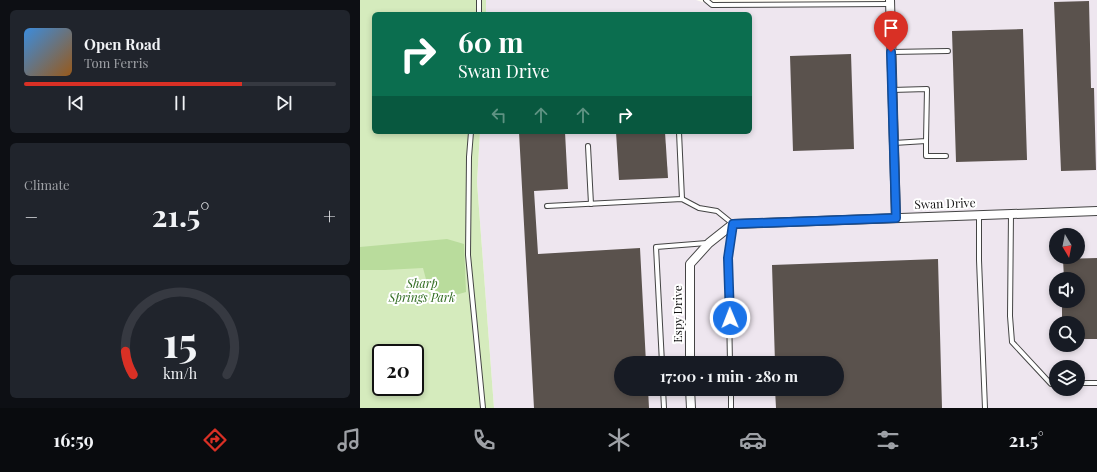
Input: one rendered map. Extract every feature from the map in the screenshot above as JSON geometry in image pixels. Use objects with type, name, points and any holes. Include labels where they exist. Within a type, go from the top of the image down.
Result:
[{"type":"street","points":[[890,2],[896,218]]},
{"type":"street","name":"Swan Drive","points":[[733,224],[979,214],[1097,211]]},
{"type":"street","points":[[709,243],[733,224]]},
{"type":"street","name":"Espy Drive","points":[[690,356],[690,264],[709,243]]},
{"type":"street","points":[[690,396],[691,408]]},
{"type":"lane","points":[[479,0],[479,12]]},
{"type":"lane","points":[[706,0],[712,5],[890,2]]},
{"type":"lane","points":[[891,52],[948,51]]},
{"type":"lane","points":[[892,90],[927,89],[926,156],[946,156]]},
{"type":"lane","points":[[471,134],[469,157],[468,255],[483,408]]},
{"type":"lane","points":[[679,134],[682,199]]},
{"type":"lane","points":[[893,143],[926,141]]},
{"type":"lane","points":[[588,146],[591,204]]},
{"type":"lane","points":[[547,206],[682,199],[699,208],[717,211],[733,224],[728,258],[730,356]]},
{"type":"lane","points":[[979,214],[979,260],[985,408]]},
{"type":"lane","points":[[1011,214],[1010,316],[1012,342],[1049,382]]},
{"type":"lane","points":[[662,356],[656,247],[709,243]]},
{"type":"lane","points":[[1085,383],[1097,383]]},
{"type":"lane","points":[[663,396],[664,408]]},
{"type":"lane","points":[[731,396],[731,408]]},
{"type":"shaded area","points":[[486,0],[696,0],[712,5],[890,4],[890,0],[1097,0],[1097,408],[494,408],[477,182],[480,134],[752,134],[752,12],[486,12]]},
{"type":"green space","name":"Sharp Springs Park","points":[[360,0],[486,0],[486,12],[372,12],[372,134],[480,134],[477,182],[494,408],[360,408]]},
{"type":"green space","points":[[447,239],[464,244],[466,292],[445,298],[431,298],[423,268],[360,270],[360,247]]},
{"type":"building","points":[[1089,1],[1091,88],[1094,88],[1096,170],[1061,171],[1054,2]]},
{"type":"building","points":[[1023,29],[1027,160],[956,162],[952,31]]},
{"type":"building","points":[[851,54],[854,149],[793,151],[790,56]]},
{"type":"building","points":[[519,134],[565,134],[568,189],[534,191],[538,254],[640,248],[646,356],[614,356],[614,396],[648,396],[649,408],[534,408]]},
{"type":"building","points":[[616,134],[665,134],[668,178],[619,180]]},
{"type":"building","points":[[1085,258],[1097,258],[1097,339],[1085,339],[1085,316],[1062,316],[1062,308],[1085,308],[1085,272],[1064,272],[1063,264],[1085,264]]},
{"type":"building","points":[[938,259],[942,408],[776,408],[775,396],[844,396],[844,356],[775,356],[772,265]]},
{"type":"route","points":[[730,318],[728,258],[733,224],[896,218],[891,52]]}]
